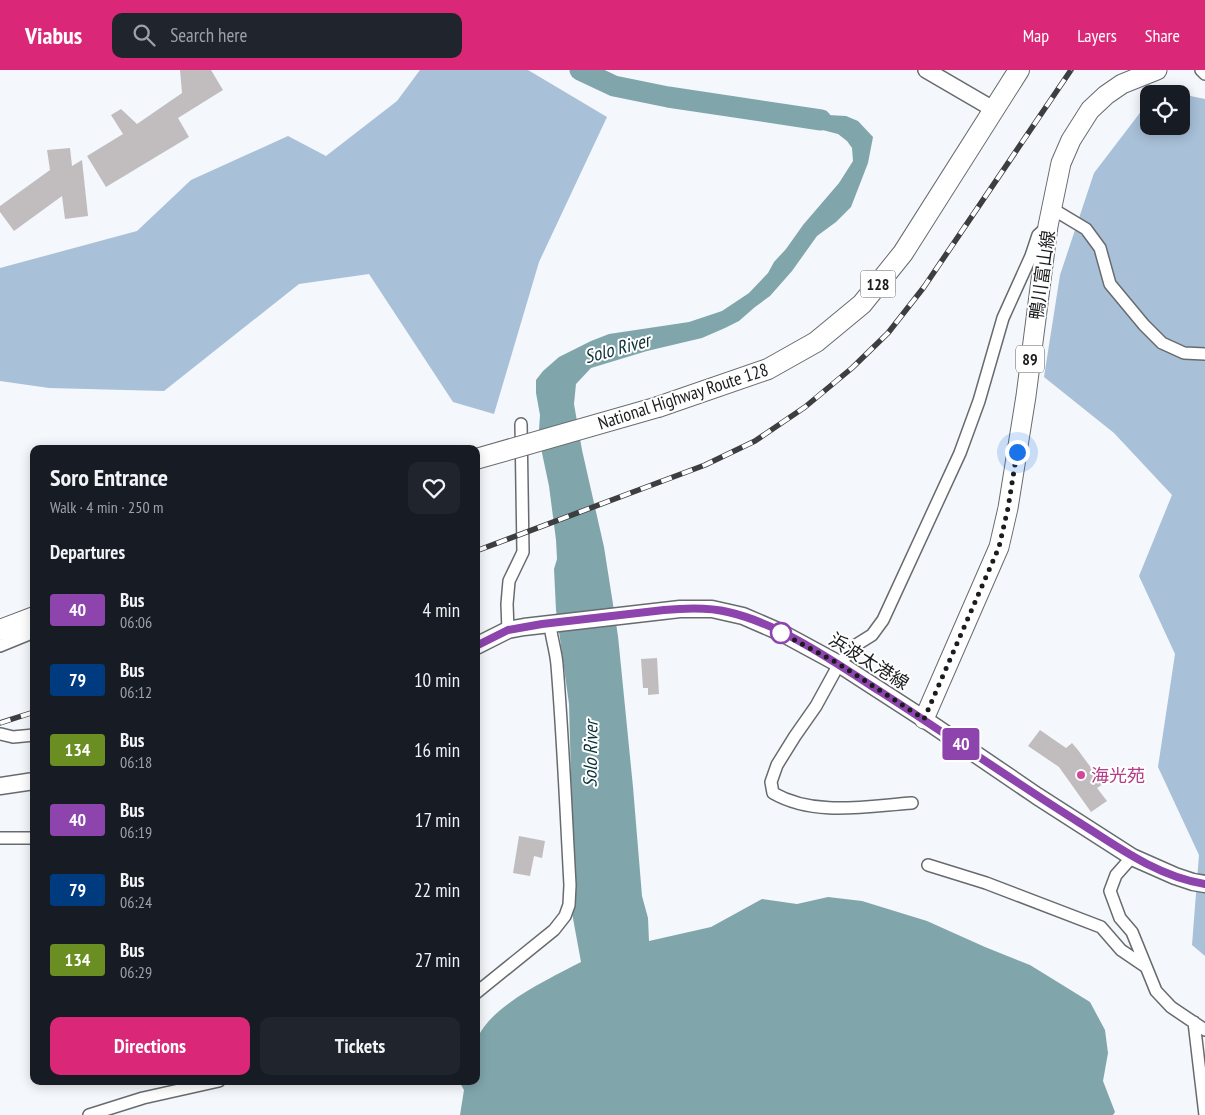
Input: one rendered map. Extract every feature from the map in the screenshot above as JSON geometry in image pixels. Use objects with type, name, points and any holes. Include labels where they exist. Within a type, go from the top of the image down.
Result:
[{"type":"highway","name":"National Highway Route 128","points":[[480,458],[658,407],[768,369],[816,342],[862,304],[903,253],[1019,70]]},
{"type":"highway","points":[[0,630],[30,618]]},
{"type":"main road","name":"鴨川富山線","points":[[924,719],[999,547],[1008,508],[1050,217],[1061,163],[1071,140],[1090,110],[1106,95],[1122,84],[1157,70]]},
{"type":"main road","name":"浜波太港線","points":[[480,644],[508,630],[553,623],[680,609],[728,611],[780,632],[839,664],[1132,857],[1175,876],[1205,884]]},
{"type":"main road","points":[[0,786],[30,782]]},
{"type":"street","points":[[926,70],[993,110]]},
{"type":"street","points":[[1201,70],[1205,74]]},
{"type":"street","points":[[912,803],[828,809],[785,800],[774,793],[770,782],[777,765],[816,706],[839,664],[856,645],[872,635],[883,620],[960,453],[979,401],[1004,318],[1038,235],[1050,217],[1086,229],[1100,248],[1110,284],[1144,325],[1162,343],[1184,353],[1205,354]]},
{"type":"street","points":[[508,630],[507,604],[509,581],[523,552],[521,424]]},
{"type":"street","points":[[480,990],[554,930],[565,916],[569,905],[570,885],[562,737],[556,662],[552,645],[553,623]]},
{"type":"street","points":[[0,646],[27,634],[30,626]]},
{"type":"street","points":[[1,734],[13,737],[30,735]]},
{"type":"street","points":[[0,838],[30,838]]},
{"type":"street","points":[[1132,857],[1116,875],[1110,891],[1120,918],[1132,932],[1156,991],[1170,1007],[1205,1030]]},
{"type":"street","points":[[928,865],[986,883],[1101,927],[1121,950],[1146,967]]},
{"type":"street","points":[[1194,1022],[1205,1115]]},
{"type":"street","points":[[89,1115],[143,1098],[201,1085]]},
{"type":"shaded area","points":[[420,70],[528,70],[607,117],[539,262],[494,414],[453,402],[369,274],[299,284],[164,391],[49,388],[0,381],[0,268],[137,231],[191,180],[288,136],[326,156],[397,101]]},
{"type":"shaded area","points":[[1190,96],[1205,99],[1205,956],[1192,945],[1199,855],[1158,767],[1175,654],[1139,576],[1172,495],[1114,433],[1044,377],[1060,275],[1094,173],[1140,113],[1140,135],[1190,135]]},
{"type":"water","points":[[811,111],[828,115],[846,116],[858,121],[873,137],[868,163],[851,207],[836,222],[817,236],[792,271],[770,296],[739,321],[702,338],[647,351],[591,368],[576,384],[574,404],[582,450],[604,547],[618,636],[642,896],[648,918],[649,941],[711,927],[762,899],[797,904],[828,897],[862,901],[927,921],[1030,965],[1090,1002],[1105,1030],[1108,1053],[1103,1081],[1115,1112],[1113,1115],[460,1115],[464,1090],[461,1085],[480,1085],[480,1034],[484,1027],[495,1015],[522,994],[581,962],[572,913],[573,851],[569,704],[556,610],[554,569],[557,559],[556,540],[539,430],[540,415],[536,380],[559,357],[609,334],[689,322],[722,311],[749,293],[768,273],[774,262],[803,225],[839,183],[853,161],[852,148],[838,134],[807,126],[789,112]]},
{"type":"building","points":[[180,70],[211,70],[223,90],[178,118],[189,137],[106,187],[87,156],[123,134],[111,115],[121,109],[137,124],[182,93]]},
{"type":"building","points":[[70,148],[72,166],[82,160],[88,216],[65,219],[62,196],[14,231],[0,212],[0,206],[50,170],[47,150]]},
{"type":"building","points":[[657,658],[659,694],[648,695],[648,688],[643,688],[641,659]]},
{"type":"building","name":"海光苑","points":[[1040,730],[1066,748],[1072,743],[1103,784],[1097,788],[1107,801],[1091,812],[1059,767],[1028,746]]},
{"type":"building","points":[[519,836],[545,841],[542,858],[534,856],[530,876],[513,873]]},
{"type":"waterway","name":"Solo River","points":[[580,70],[614,86],[668,97],[821,120]]},
{"type":"railway","points":[[480,549],[705,465],[755,441],[805,407],[852,368],[888,333],[924,287],[1071,70]]},
{"type":"railway","points":[[0,723],[30,713]]},
{"type":"bus line","name":"40","points":[[480,644],[508,630],[542,624],[664,610],[695,608],[728,611],[762,623],[839,664],[1132,857],[1175,876],[1205,884]]},
{"type":"place","name":"海光苑","points":[[1081,775]]},
{"type":"route","points":[[781,633],[839,664],[924,719],[999,547],[1008,508],[1017,452]]}]
